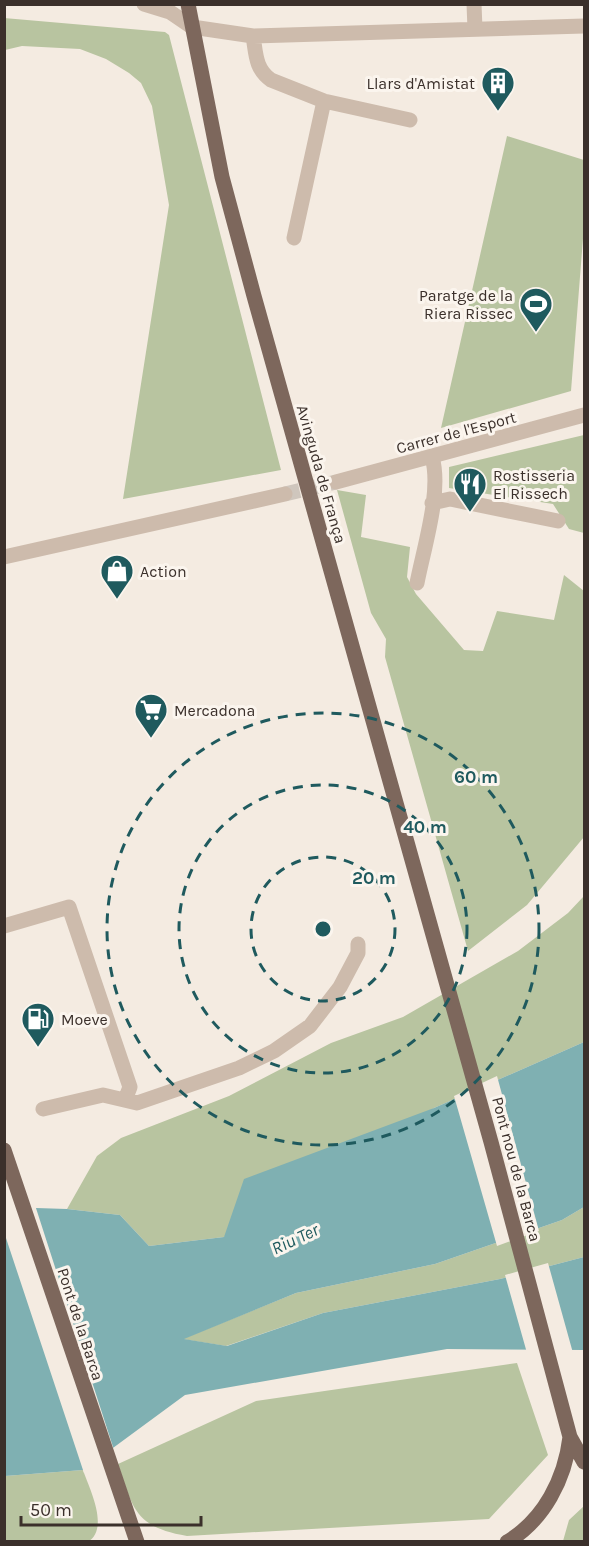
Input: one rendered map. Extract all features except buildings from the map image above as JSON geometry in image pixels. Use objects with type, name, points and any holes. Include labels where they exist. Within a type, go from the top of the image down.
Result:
[{"type":"main road","name":"Avinguda de França","points":[[188,4],[222,177],[437,950]]},
{"type":"main road","name":"Pont nou de la Barca","points":[[437,950],[570,1437]]},
{"type":"main road","name":"Pont de la Barca","points":[[4,1150],[124,1510],[137,1542]]},
{"type":"main road","points":[[570,1437],[585,1462]]},
{"type":"main road","points":[[507,1542],[519,1535],[536,1517],[559,1484],[567,1464],[570,1437]]},
{"type":"street","points":[[144,4],[170,12],[192,27],[253,36],[585,26]]},
{"type":"street","points":[[474,4],[475,29]]},
{"type":"street","points":[[253,36],[257,64],[264,75],[324,101],[410,120]]},
{"type":"street","points":[[294,238],[324,101]]},
{"type":"street","name":"Carrer de l'Esport","points":[[336,482],[585,415]]},
{"type":"street","points":[[417,583],[432,504],[435,467],[432,457]]},
{"type":"street","points":[[4,557],[285,494]]},
{"type":"street","points":[[432,504],[450,499],[558,521]]},
{"type":"street","points":[[4,926],[69,907],[128,1094],[137,1103],[239,1068],[274,1051],[310,1026],[340,987],[358,952],[358,944]]},
{"type":"street","points":[[43,1109],[103,1095],[128,1094]]},
{"type":"green space","points":[[4,18],[165,32],[169,35],[281,470],[123,499],[169,205],[152,106],[141,83],[129,73],[106,59],[80,49],[22,46],[5,50]]},
{"type":"green space","points":[[507,136],[584,160],[584,226],[571,391],[441,428]]},
{"type":"green space","points":[[584,435],[584,533],[569,529],[553,504],[449,488],[449,467]]},
{"type":"green space","points":[[337,490],[366,495],[361,537],[410,547],[407,577],[416,594],[464,650],[483,651],[497,611],[554,620],[564,575],[584,591],[584,837],[527,905],[468,951],[385,657],[386,639],[371,613]]},
{"type":"green space","points":[[584,896],[584,1042],[434,1108],[224,1237],[149,1246],[120,1215],[67,1209],[97,1156],[121,1138],[229,1096],[331,1043],[403,1017],[518,951],[568,913]]},
{"type":"green space","points":[[584,1207],[584,1257],[500,1279],[323,1313],[226,1346],[182,1339],[296,1293],[435,1264],[562,1220]]},
{"type":"green space","points":[[517,1363],[548,1455],[489,1519],[187,1536],[156,1527],[139,1514],[128,1493],[118,1464],[256,1401]]},
{"type":"green space","points":[[83,1470],[98,1518],[94,1536],[88,1542],[5,1542],[5,1476]]},
{"type":"green space","points":[[584,1506],[584,1541],[563,1541],[569,1520]]},
{"type":"water","name":"Riu Ter","points":[[584,1042],[584,1207],[562,1220],[435,1264],[296,1293],[184,1339],[227,1346],[323,1313],[500,1279],[584,1257],[584,1350],[447,1349],[185,1395],[83,1470],[5,1476],[5,1207],[67,1209],[120,1215],[149,1246],[224,1237],[244,1179],[434,1108]]},
{"type":"pier","points":[[497,1076],[539,1231],[497,1246],[454,1096]]},
{"type":"pier","points":[[4,1204],[35,1205],[114,1450],[84,1473],[4,1232]]},
{"type":"pier","points":[[548,1263],[573,1353],[527,1353],[505,1275]]},
{"type":"tunnel","points":[[285,494],[336,482]]},
{"type":"place","name":"Llars d'Amistat","points":[[498,112]]},
{"type":"place","name":"Paratge de la Riera Rissec","points":[[536,333]]},
{"type":"place","name":"Rostisseria El Rissech","points":[[470,513]]},
{"type":"place","name":"Action","points":[[117,600]]},
{"type":"place","name":"Mercadona","points":[[151,739]]},
{"type":"place","name":"Moeve","points":[[38,1048]]}]
